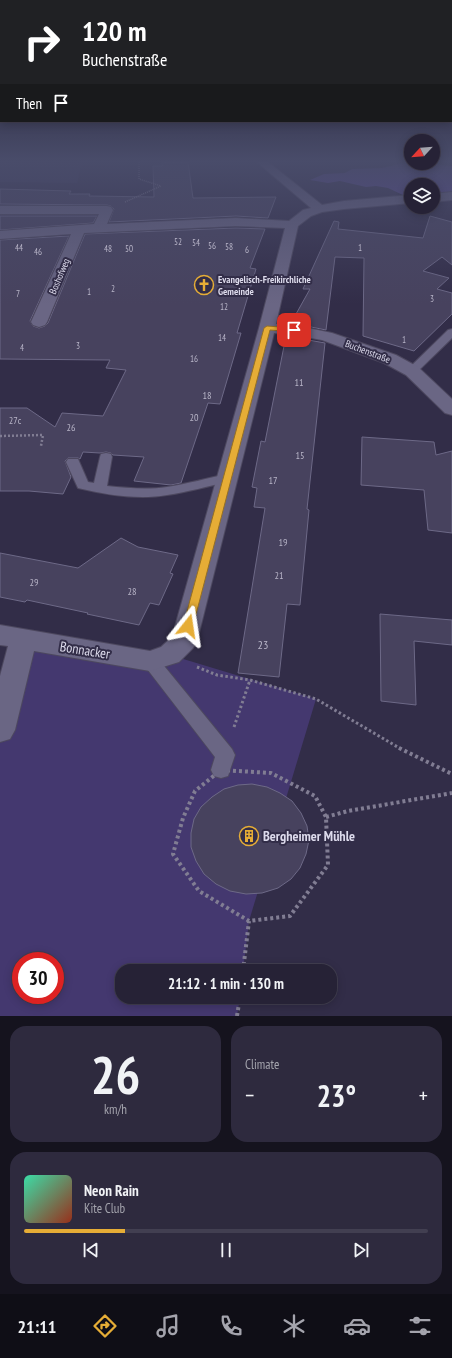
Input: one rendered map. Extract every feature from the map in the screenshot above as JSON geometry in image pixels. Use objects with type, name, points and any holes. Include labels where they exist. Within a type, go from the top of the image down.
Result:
[{"type":"street","points":[[160,658],[184,641],[267,328],[292,225],[307,213],[319,209]]},
{"type":"street","points":[[0,210],[107,210],[99,228]]},
{"type":"street","points":[[0,235],[99,228],[236,222],[292,225]]},
{"type":"street","name":"Boshofweg","points":[[39,322],[80,230]]},
{"type":"street","name":"Buchenstraße","points":[[267,328],[294,330],[326,336],[390,359],[412,371],[452,409]]},
{"type":"street","points":[[0,730],[11,637]]},
{"type":"street","name":"Bonnacker","points":[[11,637],[160,658]]},
{"type":"lane","points":[[412,371],[452,332]]},
{"type":"lane","points":[[100,489],[106,457]]},
{"type":"lane","points":[[73,462],[83,485],[100,489],[154,492],[178,490],[228,478]]},
{"type":"lane","points":[[160,658],[223,762]]},
{"type":"path","points":[[0,436],[43,435],[41,446]]},
{"type":"path","points":[[160,658],[216,675],[250,680],[316,699],[400,749],[452,774]]},
{"type":"path","points":[[223,762],[271,773],[315,796],[326,817],[328,865],[290,916],[249,921],[199,891],[173,854],[183,818],[195,791],[223,762],[250,680]]},
{"type":"path","points":[[326,817],[348,811],[452,793]]},
{"type":"path","points":[[244,964],[249,921]]},
{"type":"path","points":[[237,1016],[239,1004]]},
{"type":"shaded area","points":[[23,640],[170,655],[316,699],[249,921],[244,964],[115,964],[115,1004],[239,1004],[237,1016],[0,1016],[0,731]]},
{"type":"building","points":[[114,209],[271,209],[268,218],[236,216],[109,222]]},
{"type":"building","points":[[0,216],[97,216],[93,223],[0,230]]},
{"type":"building","points":[[430,216],[452,222],[452,265],[442,257],[423,271],[449,278],[437,289],[452,293],[452,314],[414,351],[363,336],[364,258],[335,257],[326,330],[291,323],[310,289],[303,289],[334,221],[339,222],[338,229],[423,238]]},
{"type":"building","points":[[236,228],[265,229],[250,268],[256,269],[237,333],[241,333],[220,404],[208,403],[181,483],[171,485],[134,481],[144,457],[113,455],[106,452],[83,452],[80,459],[68,458],[65,461],[71,477],[63,494],[29,491],[0,491],[0,408],[27,408],[55,427],[62,413],[103,416],[126,370],[106,368],[110,360],[0,359],[0,240],[69,236],[30,321],[33,326],[39,328],[48,323],[85,234]]},
{"type":"building","points":[[286,336],[325,343],[307,509],[309,510],[300,605],[287,604],[279,677],[238,673],[265,508],[254,507],[257,488],[252,487],[261,441],[265,442]]},
{"type":"building","points":[[362,437],[434,442],[436,455],[452,451],[452,533],[428,530],[424,490],[361,485]]},
{"type":"building","points":[[121,538],[138,547],[178,555],[170,573],[173,574],[159,605],[150,603],[139,625],[27,600],[25,602],[0,597],[0,553],[78,568]]},
{"type":"building","points":[[380,614],[452,620],[452,645],[414,641],[416,705],[381,701]]},
{"type":"building","name":"Bergheimer Mühle","points":[[252,784],[267,787],[292,801],[301,813],[307,826],[309,840],[306,854],[300,868],[291,879],[278,888],[262,893],[246,894],[230,891],[216,884],[204,874],[196,861],[191,847],[191,833],[194,819],[201,807],[212,797],[224,789],[238,785]]},
{"type":"place","name":"Evangelisch-Freikirchliche Gemeinde","points":[[204,285]]},
{"type":"place","name":"Bergheimer Mühle","points":[[249,836]]},
{"type":"route","points":[[188,626],[267,328],[294,330]]}]
